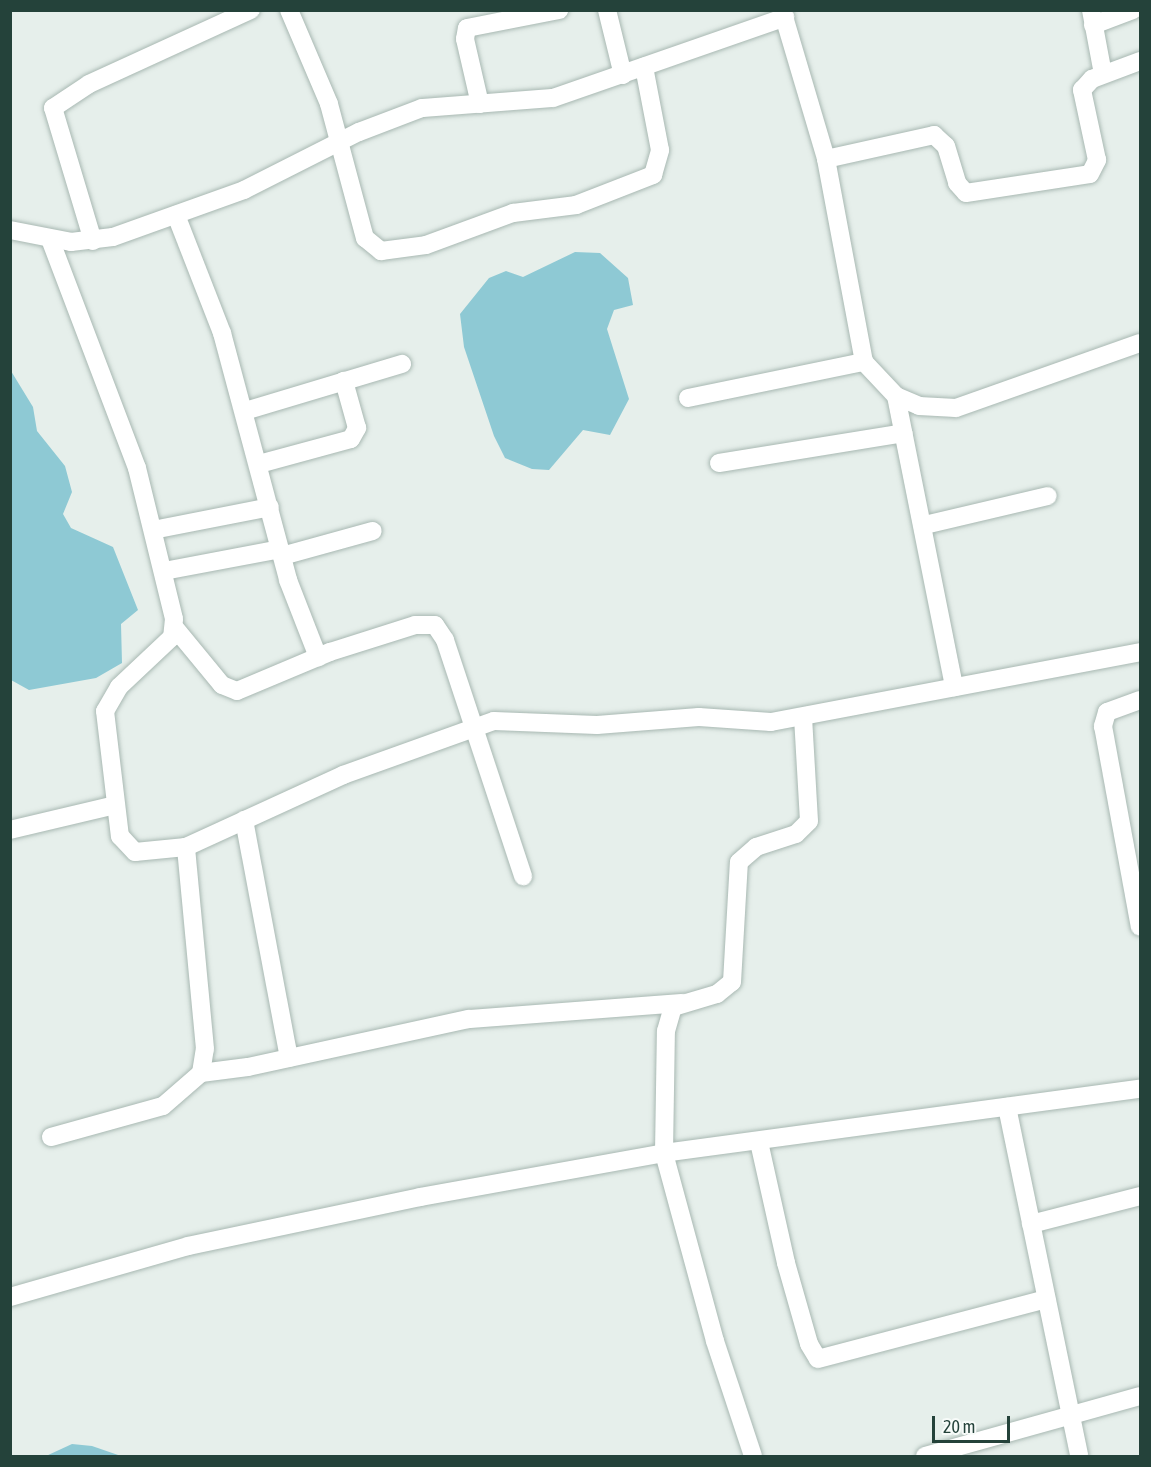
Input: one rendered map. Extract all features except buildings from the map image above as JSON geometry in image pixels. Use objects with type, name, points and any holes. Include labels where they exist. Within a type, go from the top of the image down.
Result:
[{"type":"street","points":[[93,241],[53,108],[89,84],[251,10]]},
{"type":"street","points":[[289,10],[341,142],[357,215],[371,247],[393,251],[426,245],[513,213],[576,205],[653,175],[660,150],[644,67]]},
{"type":"street","points":[[480,104],[465,39],[468,28],[559,10]]},
{"type":"street","points":[[608,10],[623,75]]},
{"type":"street","points":[[1103,74],[1092,18],[1133,10]]},
{"type":"street","points":[[10,230],[50,239],[93,241],[176,215],[244,190],[341,142],[422,108],[553,98],[623,75],[783,14],[826,159],[864,362],[896,396],[919,406],[956,408],[1140,343]]},
{"type":"street","points":[[826,159],[934,135],[946,146],[957,183],[966,193],[1090,174],[1097,160],[1082,90],[1103,74],[1140,61]]},
{"type":"street","points":[[176,215],[222,333],[245,411],[281,552],[318,657]]},
{"type":"street","points":[[50,239],[123,429],[164,571],[175,628],[229,690],[415,625],[435,625],[472,725],[523,876]]},
{"type":"street","points":[[688,398],[864,362]]},
{"type":"street","points":[[245,411],[402,364]]},
{"type":"street","points":[[259,464],[351,439],[357,428],[344,381]]},
{"type":"street","points":[[896,396],[925,525],[954,687]]},
{"type":"street","points":[[719,463],[904,433]]},
{"type":"street","points":[[925,525],[1048,496]]},
{"type":"street","points":[[153,530],[270,507]]},
{"type":"street","points":[[164,571],[281,552],[373,531]]},
{"type":"street","points":[[175,628],[108,702],[105,729],[115,805],[128,848],[158,854],[186,847],[244,820],[472,725],[516,718],[597,725],[672,716],[771,722],[803,718],[1140,652]]},
{"type":"street","points":[[1140,700],[1107,712],[1103,726],[1140,927]]},
{"type":"street","points":[[51,1137],[163,1106],[201,1072],[289,1058],[469,1019],[682,1003],[717,994],[732,982],[740,862],[756,847],[796,834],[809,821],[803,718]]},
{"type":"street","points":[[10,830],[115,805]]},
{"type":"street","points":[[244,820],[289,1058]]},
{"type":"street","points":[[186,847],[205,1048],[201,1072]]},
{"type":"street","points":[[682,1003],[669,1014],[666,1031],[664,1153],[715,1341],[753,1456]]},
{"type":"street","points":[[10,1297],[200,1244],[664,1153],[1140,1089]]},
{"type":"street","points":[[1008,1107],[1069,1416],[1079,1456]]},
{"type":"street","points":[[759,1142],[786,1263],[808,1344],[818,1359],[1046,1299]]},
{"type":"street","points":[[1031,1224],[1140,1196]]},
{"type":"street","points":[[925,1456],[1140,1396]]},
{"type":"water","points":[[575,252],[600,253],[628,278],[633,305],[614,310],[607,329],[629,399],[610,435],[583,430],[549,470],[532,469],[505,458],[494,436],[464,347],[460,314],[489,278],[506,271],[523,277]]},
{"type":"water","points":[[11,371],[33,407],[37,431],[65,466],[72,492],[63,514],[71,528],[113,547],[138,610],[121,624],[122,663],[96,678],[29,690],[11,680]]},
{"type":"water","points":[[72,1444],[92,1446],[121,1456],[46,1456]]}]
